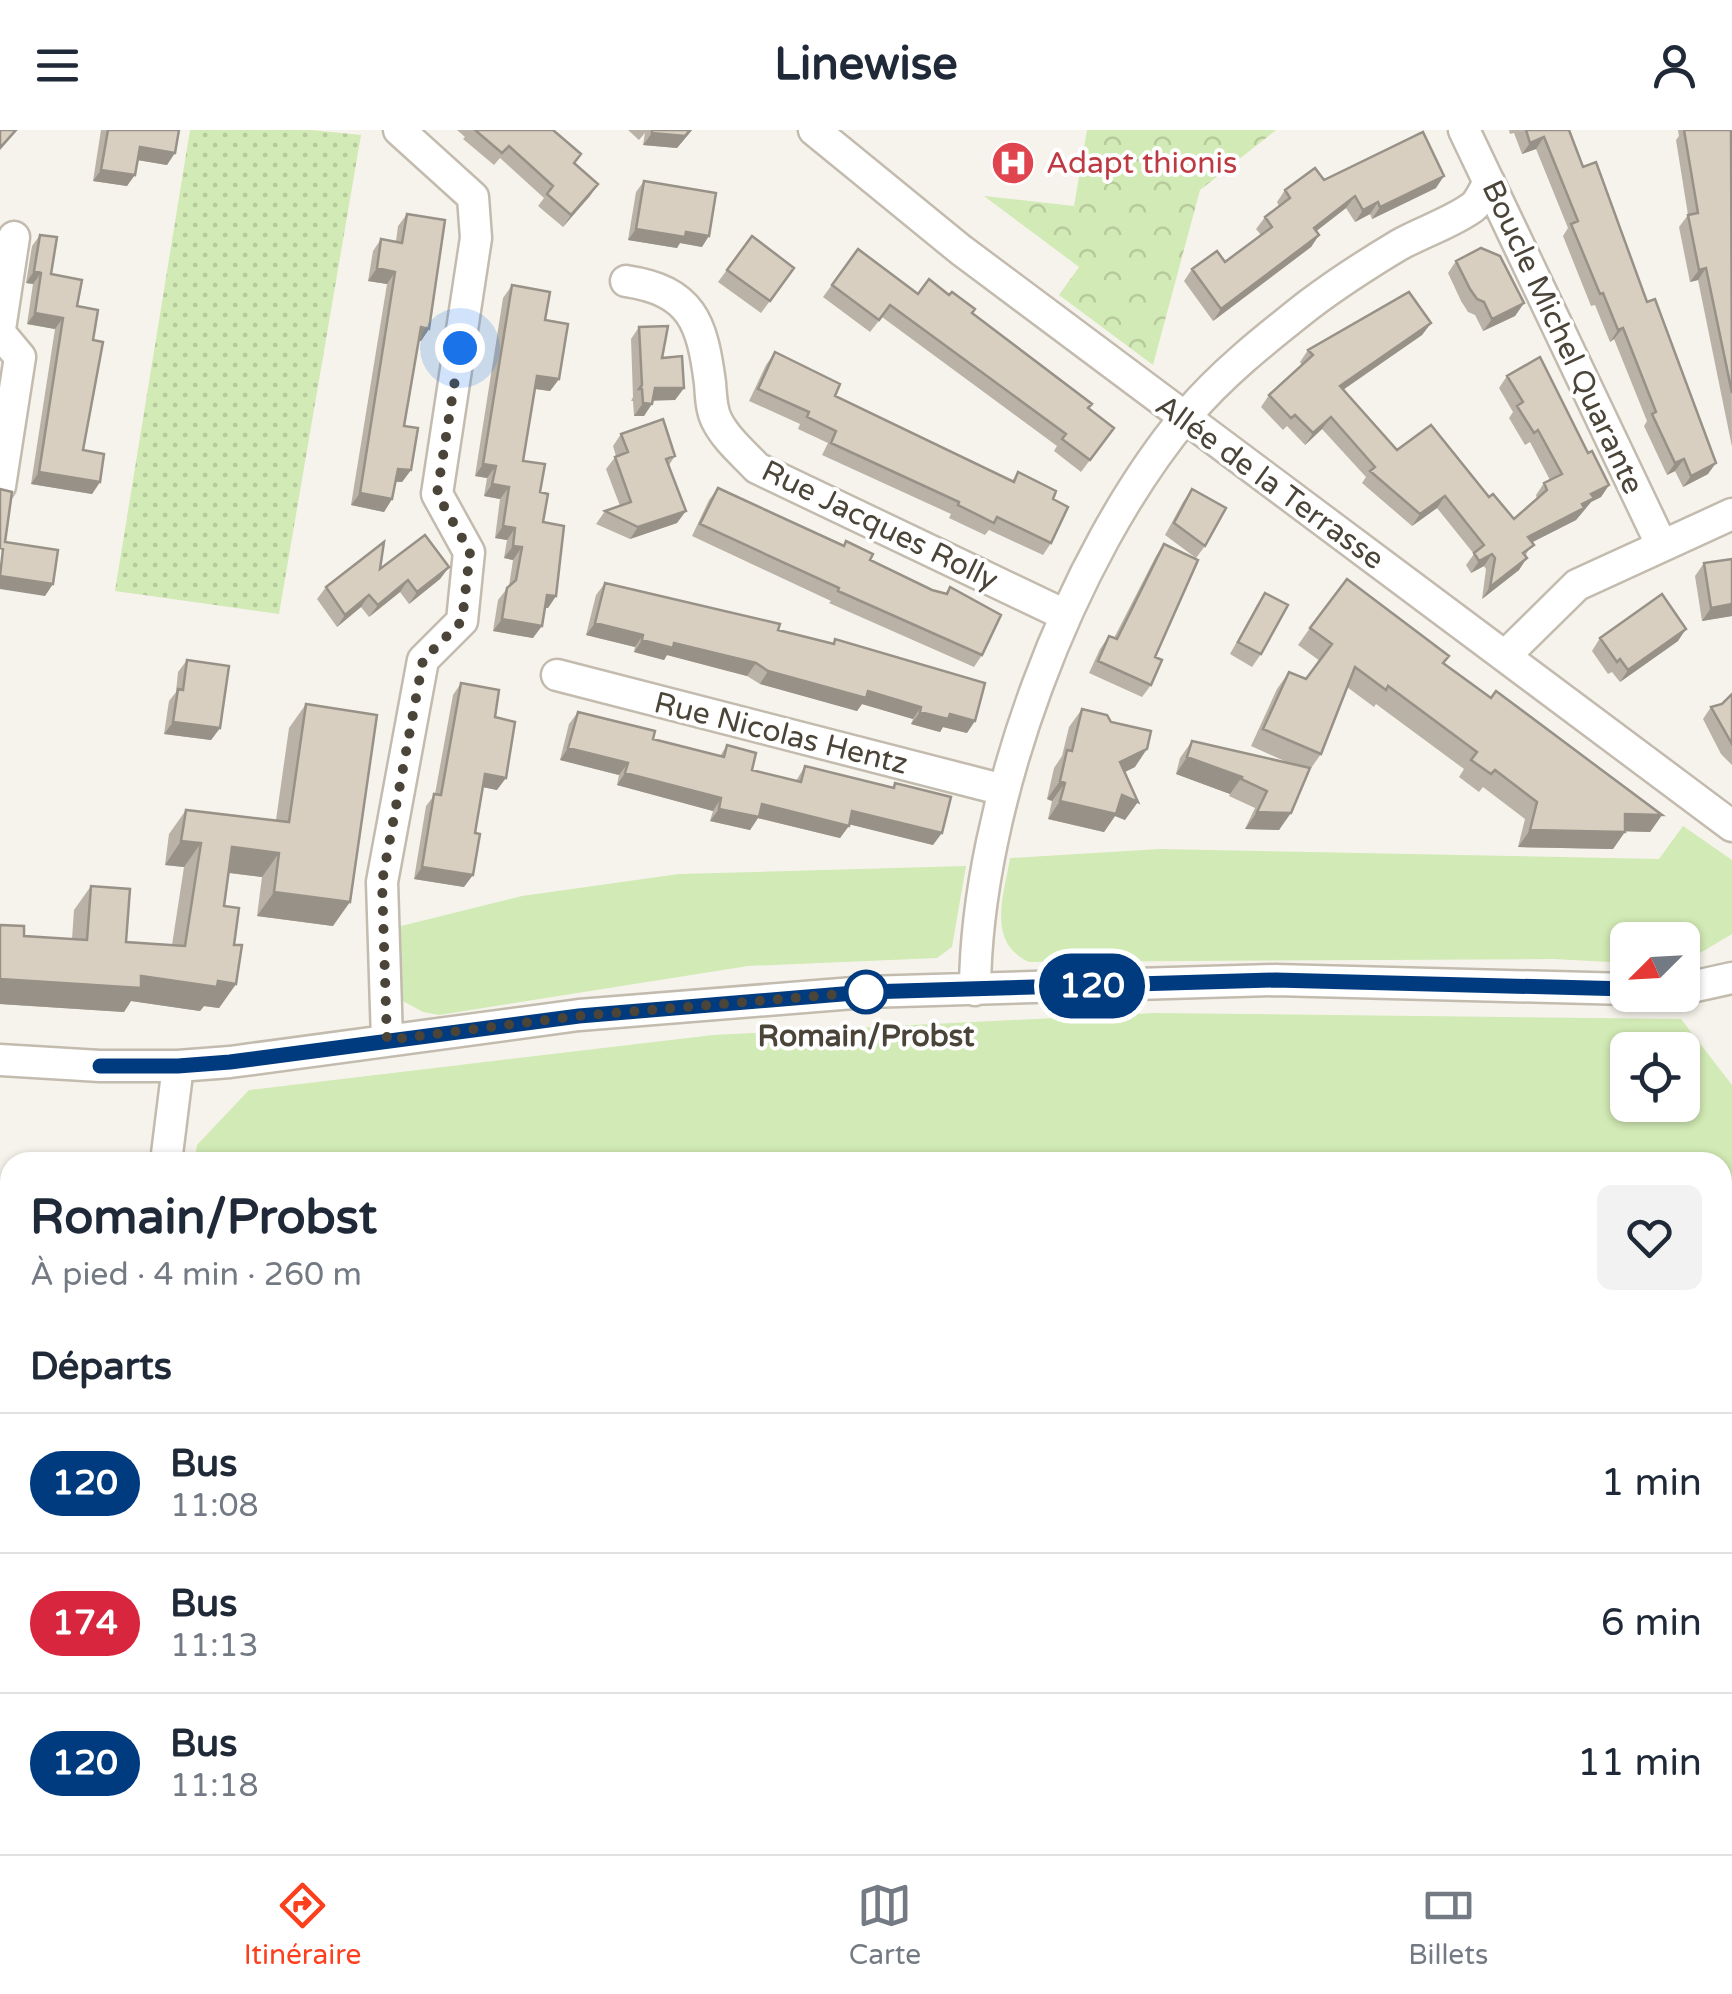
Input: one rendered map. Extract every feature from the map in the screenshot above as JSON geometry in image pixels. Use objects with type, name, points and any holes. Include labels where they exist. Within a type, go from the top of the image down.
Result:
[{"type":"street","points":[[387,1040],[382,882],[423,660],[462,621],[470,552],[437,494],[476,238],[473,197],[399,130]]},
{"type":"street","name":"Allée de la Terrasse","points":[[814,130],[961,250],[1732,826]]},
{"type":"street","name":"Boucle Michel Quarante","points":[[1464,130],[1661,544]]},
{"type":"street","points":[[976,990],[976,950],[986,870],[1004,790],[1065,615],[1125,503],[1186,417],[1229,370],[1314,301],[1397,246],[1476,205],[1489,182]]},
{"type":"street","points":[[0,486],[20,357],[0,331],[14,237]]},
{"type":"street","name":"Rue Jacques Rolly","points":[[626,282],[654,286],[687,305],[704,339],[714,418],[758,468],[1065,615]]},
{"type":"street","points":[[1505,656],[1576,585],[1732,514]]},
{"type":"street","name":"Rue Nicolas Hentz","points":[[557,675],[1004,790]]},
{"type":"street","points":[[1708,987],[1732,958]]},
{"type":"street","points":[[0,1060],[100,1066],[230,1062],[712,1002],[866,992],[1275,980],[1610,989]]},
{"type":"street","points":[[167,1152],[178,1066]]},
{"type":"green space","points":[[190,130],[311,130],[361,135],[279,614],[115,591]]},
{"type":"green space","points":[[1087,130],[1276,130],[1200,190],[1153,365],[1059,295],[1079,267],[984,196],[1074,206]]},
{"type":"green space","points":[[1683,826],[1732,860],[1732,934],[1700,953],[1700,922],[1610,922],[1610,962],[1554,959],[1029,962],[1007,943],[1001,917],[1010,858],[1160,849],[1659,859]]},
{"type":"green space","points":[[966,866],[952,947],[937,958],[748,966],[439,1015],[423,1012],[403,1001],[398,978],[401,926],[522,896],[679,874]]},
{"type":"green space","points":[[1155,1013],[1681,1019],[1691,1032],[1610,1032],[1610,1122],[1700,1122],[1700,1044],[1732,1085],[1732,1152],[196,1152],[197,1145],[249,1090],[713,1035]]},
{"type":"building","points":[[0,130],[16,130],[0,148]]},
{"type":"building","points":[[108,130],[179,130],[175,153],[140,147],[135,175],[101,170]]},
{"type":"building","points":[[475,130],[553,130],[581,154],[574,163],[598,184],[571,215],[547,194],[553,186],[509,146],[502,153]]},
{"type":"building","points":[[652,130],[690,130],[685,136]]},
{"type":"building","points":[[1526,130],[1569,130],[1583,167],[1596,162],[1647,302],[1655,299],[1716,463],[1691,476],[1684,459],[1675,463],[1652,414],[1656,412],[1623,328],[1618,330],[1603,293],[1600,294],[1571,224],[1578,221],[1544,137],[1530,143]]},
{"type":"building","points":[[1684,130],[1731,130],[1732,393],[1706,268],[1699,270],[1688,215],[1698,213]]},
{"type":"building","points":[[1423,132],[1444,176],[1380,207],[1378,202],[1363,210],[1355,196],[1314,228],[1319,235],[1221,309],[1192,269],[1217,251],[1225,262],[1272,227],[1265,217],[1290,198],[1285,190],[1315,168],[1324,180]]},
{"type":"building","points":[[644,181],[716,193],[709,236],[686,232],[685,237],[636,229]]},
{"type":"building","points":[[407,214],[445,220],[429,329],[421,327],[404,426],[418,428],[411,470],[398,469],[392,499],[360,493],[395,272],[377,268],[381,239],[402,243]]},
{"type":"building","points":[[40,235],[57,237],[51,274],[82,280],[77,306],[98,310],[93,340],[103,342],[83,450],[104,454],[100,482],[39,472],[63,318],[35,313],[41,273],[34,271]]},
{"type":"building","points":[[752,236],[794,268],[770,301],[727,270]]},
{"type":"building","points":[[1481,248],[1500,256],[1524,303],[1492,319],[1456,261]]},
{"type":"building","points":[[858,249],[918,294],[929,279],[949,295],[952,292],[975,309],[972,313],[1092,404],[1088,408],[1114,428],[1090,460],[1062,439],[1066,434],[890,305],[879,320],[832,285]]},
{"type":"building","points":[[512,285],[550,292],[545,320],[568,324],[559,379],[537,376],[523,461],[545,464],[540,492],[548,494],[543,522],[564,526],[556,596],[547,595],[542,626],[502,619],[507,588],[516,580],[522,547],[513,546],[515,528],[503,526],[509,487],[492,484],[496,466],[483,464]]},
{"type":"building","points":[[1409,292],[1431,323],[1340,386],[1397,450],[1431,425],[1489,497],[1493,494],[1514,519],[1547,490],[1544,483],[1562,474],[1538,430],[1534,433],[1517,406],[1523,402],[1507,376],[1540,357],[1588,453],[1592,451],[1609,485],[1591,494],[1594,498],[1582,504],[1584,508],[1528,537],[1534,545],[1523,553],[1527,558],[1490,587],[1495,558],[1492,554],[1479,561],[1474,553],[1484,545],[1445,496],[1420,514],[1370,471],[1375,467],[1331,417],[1313,433],[1295,415],[1291,418],[1269,395],[1313,355],[1308,350]]},
{"type":"building","points":[[668,326],[662,358],[682,356],[684,388],[655,388],[652,404],[643,403],[639,389],[639,327]]},
{"type":"building","points":[[775,352],[840,384],[835,396],[1014,482],[1018,472],[1056,491],[1053,499],[1068,507],[1051,543],[997,517],[994,523],[958,505],[959,502],[831,443],[836,431],[807,417],[809,412],[758,389]]},
{"type":"building","points":[[663,419],[675,456],[666,459],[686,511],[638,527],[605,511],[631,502],[615,457],[628,452],[621,434]]},
{"type":"building","points":[[718,488],[844,546],[846,541],[873,554],[870,560],[932,590],[947,594],[950,587],[1001,615],[982,655],[700,524]]},
{"type":"building","points":[[0,489],[12,492],[5,542],[58,550],[53,584],[0,576]]},
{"type":"building","points":[[1192,489],[1226,508],[1205,546],[1174,523]]},
{"type":"building","points":[[425,535],[449,567],[417,592],[408,580],[378,605],[369,595],[345,615],[326,587],[384,542],[380,569]]},
{"type":"building","points":[[1164,544],[1198,560],[1155,657],[1162,660],[1151,685],[1098,661],[1109,636],[1117,639]]},
{"type":"building","points":[[1732,559],[1732,604],[1711,608],[1704,563]]},
{"type":"building","points":[[1347,579],[1449,656],[1443,663],[1491,698],[1496,691],[1662,815],[1625,814],[1625,832],[1530,830],[1537,802],[1495,770],[1491,774],[1471,760],[1477,752],[1388,686],[1386,690],[1355,667],[1321,754],[1263,729],[1289,672],[1306,679],[1332,644],[1310,628]]},
{"type":"building","points":[[605,583],[780,624],[778,630],[834,644],[835,639],[985,683],[975,721],[920,712],[921,707],[868,691],[866,698],[768,671],[756,663],[674,643],[673,648],[642,640],[643,635],[595,623]]},
{"type":"building","points":[[1265,593],[1288,605],[1261,654],[1238,642]]},
{"type":"building","points":[[1662,594],[1686,629],[1628,670],[1620,659],[1617,662],[1600,638]]},
{"type":"building","points":[[187,660],[229,666],[220,728],[173,722]]},
{"type":"building","points":[[461,683],[499,690],[495,717],[515,722],[506,778],[485,774],[473,875],[422,867],[434,794],[441,795]]},
{"type":"building","points":[[1732,694],[1732,744],[1711,707],[1722,704]]},
{"type":"building","points":[[306,704],[377,715],[350,902],[274,892],[279,853],[232,847],[224,906],[239,908],[234,945],[242,945],[236,984],[218,981],[217,987],[141,976],[141,988],[0,979],[0,925],[24,926],[24,936],[87,940],[91,886],[130,889],[126,942],[185,946],[201,843],[181,841],[186,810],[289,822]]},
{"type":"building","points":[[1082,709],[1107,715],[1111,722],[1151,731],[1147,749],[1120,762],[1138,802],[1122,795],[1116,814],[1060,801],[1067,750],[1072,751]]},
{"type":"building","points":[[578,712],[655,731],[653,739],[724,757],[727,745],[756,753],[752,770],[801,782],[805,766],[894,788],[895,783],[951,797],[942,833],[852,811],[849,826],[762,804],[759,817],[719,809],[721,798],[625,773],[628,763],[568,748]]},
{"type":"building","points":[[1192,741],[1310,768],[1291,813],[1257,812],[1267,791],[1242,777],[1187,757]]},
{"type":"bus line","name":"120","points":[[100,1066],[230,1062],[579,1016],[866,992],[1275,980],[1610,989]]},
{"type":"place","name":"Adapt thionis","points":[[1013,163]]},
{"type":"place","name":"Romain/Probst","points":[[866,992]]},
{"type":"route","points":[[460,348],[437,494],[470,552],[462,621],[423,660],[382,882],[387,1040],[712,1002],[866,992]]}]
